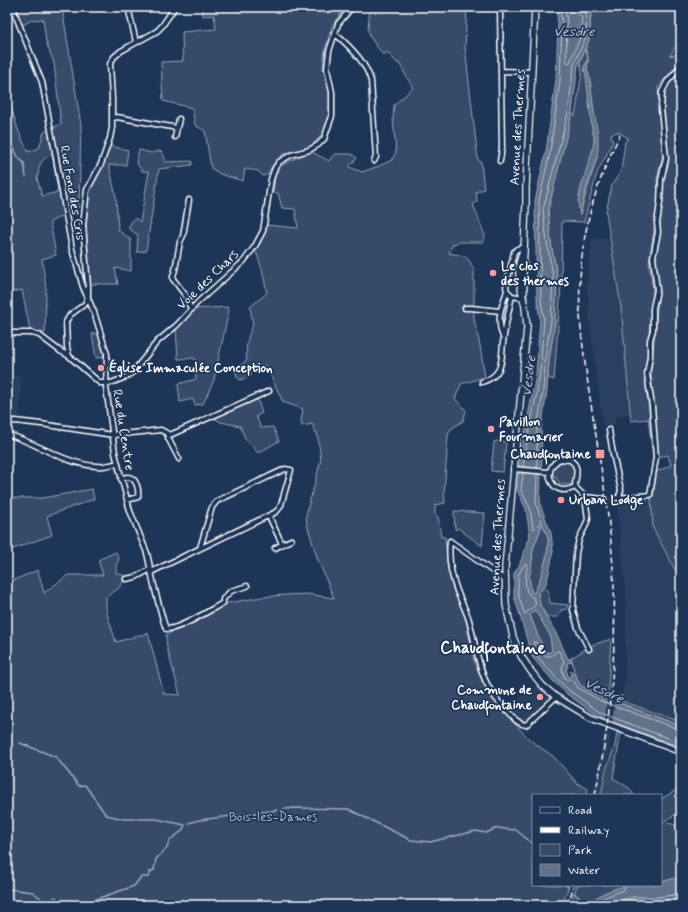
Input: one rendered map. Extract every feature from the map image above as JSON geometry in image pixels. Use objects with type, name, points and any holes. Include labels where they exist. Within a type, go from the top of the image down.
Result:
[{"type":"main road","name":"Avenue des Thermes","points":[[535,7],[524,247],[519,264],[527,328],[506,553],[506,605],[516,644],[530,670],[542,685],[556,697],[591,718],[681,752]]},
{"type":"street","name":"Rue Fond des Cris","points":[[14,7],[15,14],[42,82],[56,154],[67,228],[83,287],[94,312],[104,343],[107,383]]},
{"type":"street","points":[[128,7],[136,42]]},
{"type":"street","points":[[70,356],[67,345],[66,322],[70,315],[85,304],[88,297],[83,225],[87,190],[101,164],[110,138],[112,118],[110,64],[116,54],[157,31],[175,7]]},
{"type":"street","name":"Voie des Chars","points":[[107,383],[126,377],[133,372],[149,351],[244,261],[255,246],[263,231],[271,179],[275,168],[279,162],[290,155],[309,150],[318,145],[326,134],[332,116],[332,92],[327,69],[329,51],[338,24],[352,7]]},
{"type":"street","points":[[500,7],[502,148],[500,162]]},
{"type":"street","points":[[334,33],[361,60],[370,76],[376,157],[374,162]]},
{"type":"street","points":[[609,430],[621,490],[618,498],[650,495],[656,457],[648,374],[650,340],[653,330],[653,308],[656,290],[653,257],[658,232],[657,223],[661,180],[666,158],[665,132],[661,109],[662,92],[667,82],[681,66]]},
{"type":"street","points":[[501,71],[532,72]]},
{"type":"street","points":[[112,118],[117,117],[177,128]]},
{"type":"street","points":[[176,137],[179,119]]},
{"type":"street","points":[[189,200],[183,236],[180,242],[173,279],[186,296],[191,310]]},
{"type":"street","points":[[503,337],[499,327],[500,311],[507,291],[506,287],[514,252],[516,249],[524,247]]},
{"type":"street","points":[[507,291],[512,296],[524,298]]},
{"type":"street","points":[[482,382],[494,377],[501,364],[503,337],[512,296]]},
{"type":"street","points":[[81,308],[94,312]]},
{"type":"street","points":[[465,308],[500,311]]},
{"type":"street","points":[[7,333],[32,333],[39,335],[60,351],[70,356],[100,383],[107,383]]},
{"type":"street","points":[[60,351],[66,349],[67,345]]},
{"type":"street","name":"Rue du Centre","points":[[107,383],[114,450],[127,500],[151,570],[166,629],[172,629],[182,625],[223,603],[223,599],[231,591],[247,586]]},
{"type":"street","points":[[7,423],[15,421],[113,435],[162,430],[170,435],[269,391]]},
{"type":"street","points":[[7,434],[23,439],[71,461],[95,466],[118,464]]},
{"type":"street","points":[[168,434],[168,438],[179,459]]},
{"type":"street","points":[[563,459],[570,460],[575,464],[578,470],[575,487],[565,491],[557,489],[551,482],[549,472],[553,463],[563,459]]},
{"type":"street","points":[[126,579],[136,577],[200,548],[269,516],[278,510],[281,505],[290,475],[290,469],[285,469],[214,503],[200,548]]},
{"type":"street","points":[[513,469],[549,472]]},
{"type":"street","name":"Rue du Centre","points":[[121,479],[128,477],[134,480],[138,487],[138,497],[127,500]]},
{"type":"street","points":[[575,487],[585,497],[588,519],[579,539],[576,553],[573,610],[578,628],[589,649]]},
{"type":"street","points":[[585,497],[604,499]]},
{"type":"street","points":[[269,516],[282,544]]},
{"type":"street","points":[[275,548],[291,540]]},
{"type":"street","points":[[505,580],[450,541],[450,563],[456,589],[469,619],[477,656],[490,691],[501,706],[520,724],[526,725],[556,697]]},
{"type":"shaded area","points":[[609,237],[621,307],[630,414],[615,417],[616,424],[603,425],[590,323],[587,283],[592,239]]},
{"type":"shaded area","points":[[7,377],[21,377],[19,418],[7,420]]},
{"type":"shaded area","points":[[637,498],[651,498],[653,528],[681,581],[681,722],[622,701],[623,684],[625,682],[626,598],[617,502]]},
{"type":"shaded area","points":[[536,685],[551,699],[526,722],[522,722],[507,709]]},
{"type":"shaded area","points":[[604,732],[611,734],[606,770],[601,794],[593,794]]},
{"type":"shaded area","points":[[569,886],[577,886],[571,905],[562,905]]},
{"type":"green space","points":[[17,7],[62,7],[81,125],[79,207],[50,222],[56,255],[42,259],[46,288],[45,333],[30,330],[22,290],[7,293],[7,97],[18,130],[28,152],[39,148],[44,132],[61,124],[54,63],[46,42],[43,19],[32,20],[21,26]],"holes":[[[52,154],[58,192],[42,196],[37,178],[42,161]]]},
{"type":"green space","points":[[202,7],[345,7],[332,26],[325,50],[323,67],[330,96],[329,115],[324,131],[310,147],[283,154],[270,169],[268,174],[263,176],[258,171],[245,169],[243,181],[220,174],[211,168],[205,131],[195,125],[192,108],[163,101],[161,62],[183,61],[182,32],[216,29],[214,15],[203,16]]},
{"type":"green space","name":"Bois-les-Dames","points":[[370,7],[467,7],[465,47],[478,160],[481,162],[484,189],[476,192],[477,202],[473,204],[485,236],[484,242],[459,242],[453,244],[449,253],[464,256],[469,260],[474,270],[474,319],[485,377],[461,384],[455,399],[466,411],[463,421],[451,429],[448,435],[444,493],[445,503],[435,505],[435,514],[438,517],[441,537],[445,537],[448,568],[453,588],[466,620],[473,658],[483,683],[499,707],[530,740],[554,757],[577,783],[588,789],[587,794],[532,794],[532,886],[569,886],[562,905],[7,905],[7,583],[38,570],[44,593],[68,575],[103,575],[98,560],[116,552],[119,559],[116,565],[116,573],[126,576],[119,588],[106,597],[106,608],[116,642],[148,633],[164,694],[180,695],[167,648],[166,635],[228,603],[262,597],[307,594],[334,598],[318,560],[307,525],[306,516],[321,459],[317,432],[314,432],[313,424],[302,426],[301,421],[303,409],[283,402],[266,366],[254,366],[251,369],[251,376],[240,380],[237,377],[235,370],[247,360],[247,342],[253,325],[250,307],[267,293],[262,269],[256,252],[266,225],[298,228],[295,209],[282,208],[278,193],[273,193],[276,170],[297,158],[312,152],[329,161],[334,154],[351,154],[357,158],[349,167],[362,172],[392,160],[396,152],[393,119],[394,105],[413,88],[399,63],[397,63],[387,52],[383,55],[370,37],[368,29]]},
{"type":"green space","points":[[594,7],[681,7],[681,42],[676,46],[670,56],[681,53],[681,63],[678,64],[658,87],[660,124],[664,150],[657,179],[658,202],[649,263],[653,290],[645,380],[655,455],[653,456],[648,419],[631,421],[621,307],[606,212],[612,185],[621,171],[625,142],[628,138],[618,132],[611,134],[613,142],[597,173],[584,222],[562,221],[561,286],[554,380],[548,378],[549,360],[555,322],[557,275],[551,243],[548,210],[572,113],[575,116],[582,72],[580,62],[589,40],[591,13]],"holes":[[[588,60],[587,69],[590,79],[594,112],[597,157],[580,214],[580,194],[591,158],[594,140],[584,67]]]},
{"type":"green space","points":[[681,71],[681,581],[653,528],[651,498],[653,497],[656,472],[671,465],[668,455],[658,457],[651,371],[659,290],[656,257],[664,178],[669,163],[664,107],[665,90],[672,79]]},
{"type":"green space","points":[[110,146],[128,150],[126,165],[109,165],[116,197],[118,230],[131,240],[131,271],[115,268],[118,284],[89,284],[86,221],[90,188]]},
{"type":"green space","points":[[139,150],[152,153],[158,151],[162,152],[165,158],[164,162],[192,161],[192,165],[159,169],[146,251],[137,252],[138,235],[128,228],[133,219],[137,219],[140,222],[149,172],[142,171],[136,162]]},
{"type":"green space","points":[[228,307],[229,310],[214,380],[203,404],[195,405],[193,399],[180,402],[178,384],[196,379],[195,358],[178,359],[176,329],[194,309]]},
{"type":"green space","points":[[98,333],[104,357],[96,358],[92,334]]},
{"type":"green space","points":[[257,398],[262,413],[256,416],[261,428],[273,427],[279,441],[258,453],[245,438],[240,426],[221,422],[214,418]]},
{"type":"green space","points":[[501,440],[506,443],[503,472],[491,471],[494,442]]},
{"type":"green space","points":[[564,460],[572,463],[576,470],[572,487],[571,484],[560,484],[555,476],[551,477],[555,463]]},
{"type":"green space","points":[[92,489],[94,499],[47,516],[52,535],[7,551],[7,498],[43,498]]},
{"type":"green space","points":[[454,511],[485,513],[482,546],[458,528],[456,530],[455,529]]},
{"type":"green space","points":[[541,520],[547,536],[548,550],[535,593],[531,592],[529,576],[533,549],[541,528]]},
{"type":"green space","points":[[543,587],[548,590],[550,603],[568,605],[567,609],[561,610],[558,617],[547,617],[540,605],[538,594]]},
{"type":"green space","points":[[535,610],[550,635],[552,651],[549,653],[545,652],[530,615]]},
{"type":"green space","points":[[611,639],[607,699],[580,685],[575,673],[571,674],[570,672],[574,670],[572,660],[568,660],[592,645]]},
{"type":"green space","points":[[615,696],[622,696],[622,701],[681,722],[681,726],[615,701]]},
{"type":"green space","points":[[617,732],[621,732],[613,778],[629,788],[633,794],[601,794],[606,770],[615,745]]},
{"type":"green space","points":[[680,788],[681,811],[663,822],[681,826],[681,877],[662,882],[662,798]]},
{"type":"green space","points":[[577,886],[626,886],[604,893],[586,905],[571,905]]},
{"type":"green space","points":[[681,898],[681,905],[617,905],[633,901],[657,901]]},
{"type":"water","name":"Vesdre","points":[[556,7],[582,7],[588,10],[590,7],[594,7],[591,13],[589,40],[578,65],[572,113],[548,210],[551,243],[557,275],[555,322],[541,429],[542,453],[540,498],[541,507],[551,533],[553,551],[546,584],[538,594],[540,605],[558,637],[568,659],[572,660],[572,662],[567,663],[568,667],[566,667],[568,677],[575,673],[580,685],[604,698],[681,726],[681,747],[599,717],[567,694],[532,657],[514,595],[514,573],[519,566],[530,536],[526,509],[517,490],[521,452],[536,375],[540,319],[537,300],[535,201],[546,151],[556,80],[558,23]],"holes":[[[541,521],[548,538],[548,551],[534,593],[531,592],[529,576],[533,549],[541,528]],[[535,610],[550,635],[552,651],[549,653],[545,651],[530,615]]]},
{"type":"water","points":[[588,58],[587,69],[590,79],[598,135],[598,147],[597,157],[585,193],[580,215],[578,201],[595,139],[592,129],[584,67]]},
{"type":"water","points":[[681,877],[681,898],[657,901],[633,901],[617,905],[586,905],[613,889],[630,886],[662,886],[662,882]]},
{"type":"pier","points":[[607,697],[615,699],[612,724],[605,721]]},
{"type":"waterway","points":[[585,49],[588,58]]},
{"type":"waterway","points":[[7,140],[13,146],[18,157],[24,163],[26,177]]},
{"type":"waterway","points":[[20,743],[56,757],[79,786],[85,785],[106,815],[124,819],[156,819],[185,825],[182,831],[170,840],[167,848],[156,859],[154,870],[150,872],[149,877],[141,877],[134,886],[91,901],[85,905]]},
{"type":"waterway","points":[[189,823],[199,820],[294,808],[348,809],[411,840],[430,842],[476,831],[486,833],[497,828],[516,830],[532,843]]},
{"type":"waterway","points":[[7,887],[9,889],[33,892],[48,904],[55,897],[62,905]]},
{"type":"waterway","points":[[574,893],[586,904]]},
{"type":"tunnel","points":[[604,499],[616,498]]},
{"type":"railway","points":[[595,794],[602,762],[611,694],[614,592],[609,524],[581,330],[580,278],[582,254],[592,206],[609,159],[620,135]]},
{"type":"railway","points":[[568,905],[574,886]]},
{"type":"place","name":"Le clos des thermes","points":[[493,273]]},
{"type":"place","name":"Église Immaculée Conception","points":[[101,368]]},
{"type":"place","name":"Pavillon Fourmarier","points":[[491,429]]},
{"type":"place","name":"Chaudfontaine","points":[[600,454]]},
{"type":"place","name":"Urban Lodge","points":[[561,500]]},
{"type":"place","name":"Commune de Chaudfontaine","points":[[540,697]]},
{"type":"district","name":"Chaudfontaine","points":[[493,648]]}]
